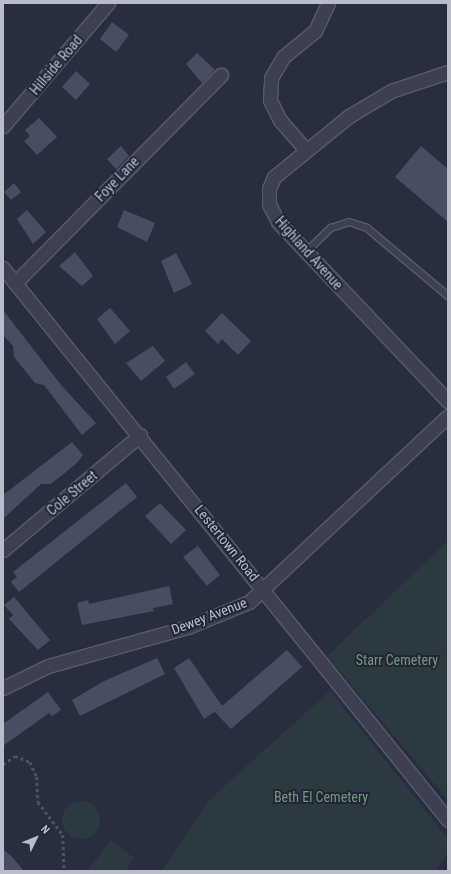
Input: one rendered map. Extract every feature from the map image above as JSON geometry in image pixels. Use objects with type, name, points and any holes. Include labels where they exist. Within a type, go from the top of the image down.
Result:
[{"type":"street","name":"Hillside Road","points":[[3,126],[108,3]]},
{"type":"street","points":[[306,149],[280,120],[270,100],[271,78],[283,57],[315,31],[328,3]]},
{"type":"street","name":"Highland Avenue","points":[[448,72],[391,91],[349,116],[306,149],[274,177],[269,189],[269,204],[278,222],[448,400]]},
{"type":"street","name":"Foye Lane","points":[[15,284],[221,75]]},
{"type":"street","name":"Lestertown Road","points":[[3,268],[140,435],[448,820]]},
{"type":"street","name":"Dewey Avenue","points":[[3,688],[85,654],[188,627],[248,602],[264,590],[448,416]]},
{"type":"street","name":"Cole Street","points":[[3,550],[140,435]]},
{"type":"lane","points":[[306,252],[331,228],[349,222],[367,228],[448,296]]},
{"type":"path","points":[[3,764],[15,756],[30,762],[37,777],[38,802],[63,835],[64,871]]},
{"type":"green space","name":"Starr Cemetery","points":[[448,541],[448,800],[327,656]]},
{"type":"green space","name":"Beth El Cemetery","points":[[330,691],[448,839],[448,853],[435,871],[162,871],[209,800]]},
{"type":"green space","points":[[81,801],[91,804],[97,810],[100,820],[97,830],[91,836],[81,839],[71,836],[65,830],[62,820],[65,810],[71,804]]},
{"type":"green space","points":[[110,840],[134,858],[125,871],[88,871]]},
{"type":"building","points":[[112,22],[129,35],[116,52],[100,39]]},
{"type":"building","points":[[197,53],[215,70],[202,83],[186,64]]},
{"type":"building","points":[[76,71],[90,84],[76,100],[62,87]]},
{"type":"building","points":[[39,118],[57,137],[37,155],[24,141],[30,136],[25,130]]},
{"type":"building","points":[[121,146],[129,156],[116,169],[107,159]]},
{"type":"building","points":[[421,146],[448,169],[448,222],[395,177]]},
{"type":"building","points":[[14,183],[21,192],[11,200],[4,192]]},
{"type":"building","points":[[27,210],[46,232],[33,244],[17,219]]},
{"type":"building","points":[[124,210],[155,223],[147,242],[117,227]]},
{"type":"building","points":[[75,252],[93,276],[82,286],[59,266]]},
{"type":"building","points":[[176,253],[192,284],[174,293],[161,261]]},
{"type":"building","points":[[110,308],[130,331],[115,344],[97,319]]},
{"type":"building","points":[[3,310],[61,385],[96,423],[82,435],[44,385],[35,383],[14,357],[13,346],[3,335]]},
{"type":"building","points":[[222,313],[251,341],[238,355],[222,339],[218,344],[205,331]]},
{"type":"building","points":[[153,346],[165,361],[141,381],[126,363]]},
{"type":"building","points":[[186,362],[195,374],[174,389],[166,377]]},
{"type":"building","points":[[72,442],[83,455],[77,463],[51,484],[41,484],[3,519],[3,495]]},
{"type":"building","points":[[126,483],[137,497],[19,592],[11,582],[17,577],[13,572]]},
{"type":"building","points":[[160,503],[186,530],[171,544],[145,516]]},
{"type":"building","points":[[198,546],[220,575],[207,586],[183,557]]},
{"type":"building","points":[[169,586],[173,604],[153,608],[154,611],[82,625],[77,603],[88,600],[89,604]]},
{"type":"building","points":[[14,597],[50,640],[38,650],[9,619],[13,615],[4,605]]},
{"type":"building","points":[[287,650],[302,667],[231,729],[215,712],[220,708],[204,719],[174,668],[189,658],[222,706]]},
{"type":"building","points":[[157,658],[165,674],[80,716],[72,700],[104,681]]},
{"type":"building","points":[[48,692],[61,710],[52,716],[49,713],[3,746],[3,724]]},
{"type":"building","points":[[3,849],[12,857],[24,871],[3,871]]}]
